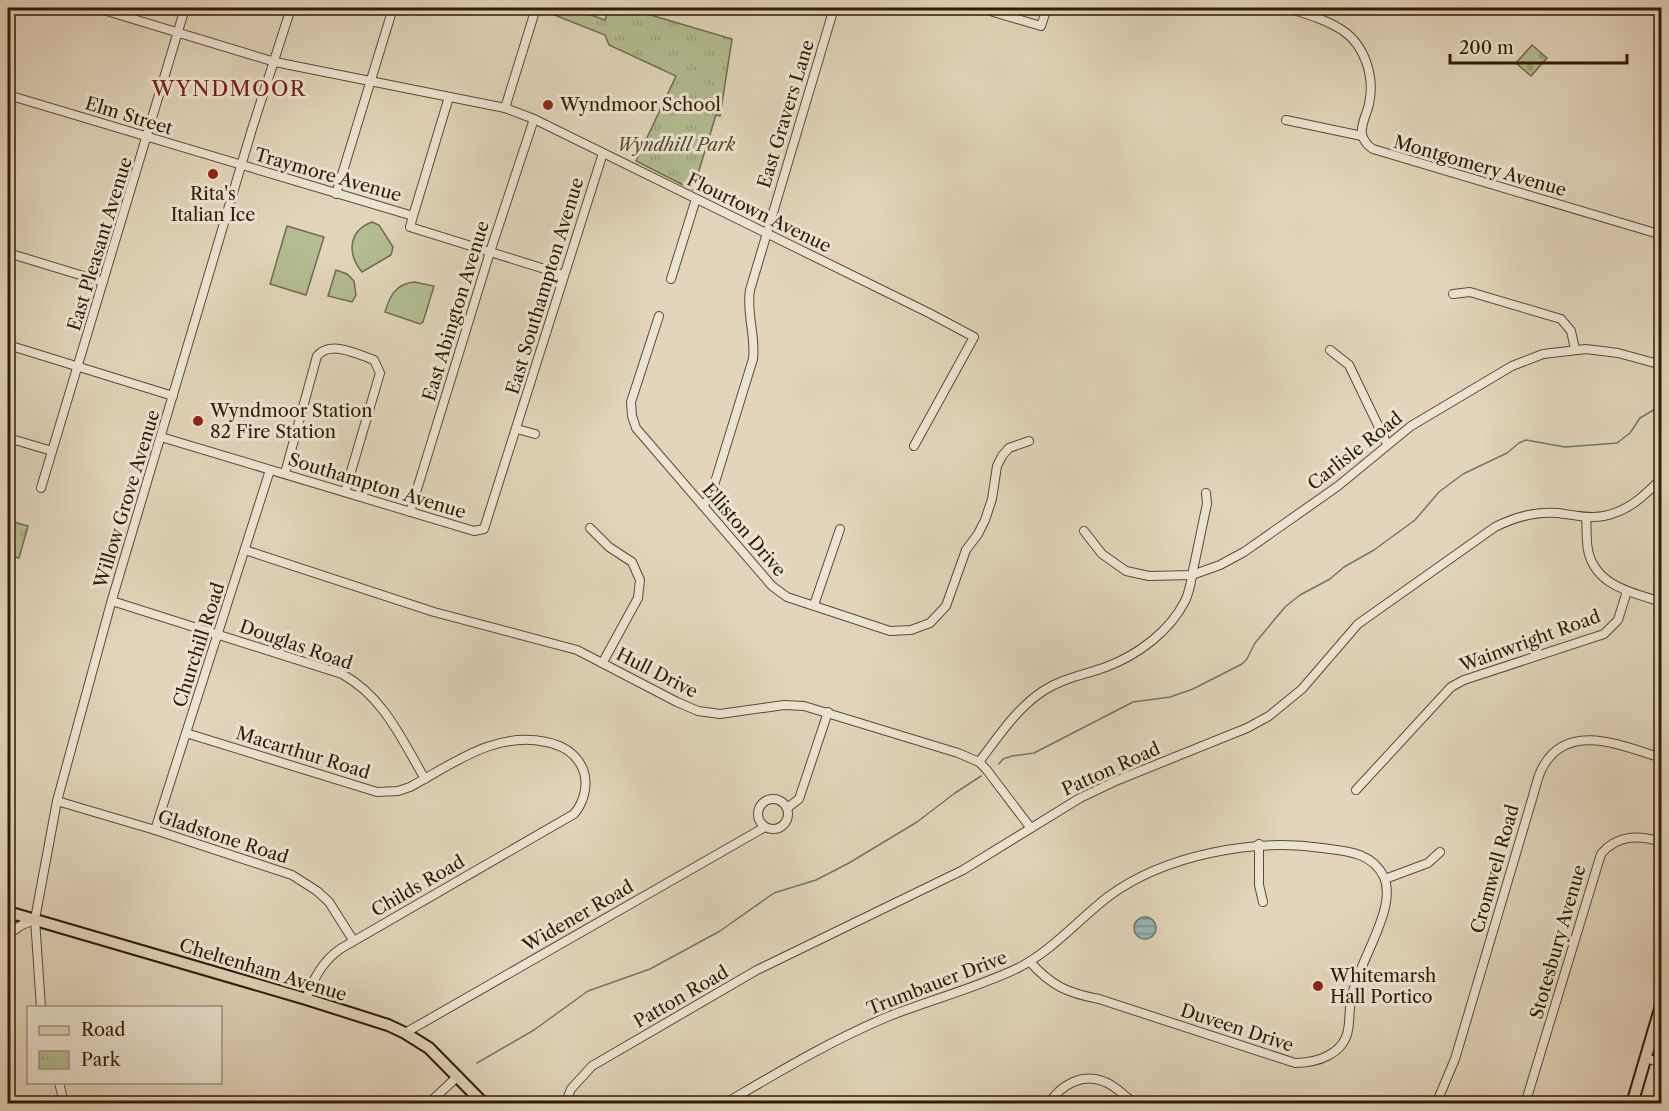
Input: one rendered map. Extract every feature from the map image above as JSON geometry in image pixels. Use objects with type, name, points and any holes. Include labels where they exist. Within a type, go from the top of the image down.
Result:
[{"type":"main road","name":"Cheltenham Avenue","points":[[8,912],[306,999],[405,1033],[429,1048],[484,1104]]},
{"type":"main road","points":[[1632,1104],[1662,1002]]},
{"type":"street","name":"Flourtown Avenue","points":[[97,8],[275,62],[505,108],[534,119],[974,337],[914,446]]},
{"type":"street","name":"East Pleasant Avenue","points":[[41,488],[185,8]]},
{"type":"street","name":"Willow Grove Avenue","points":[[41,1006],[35,919],[57,801],[112,601],[264,91],[291,8]]},
{"type":"street","points":[[336,194],[393,8]]},
{"type":"street","points":[[505,108],[536,8]]},
{"type":"street","name":"East Gravers Lane","points":[[703,506],[711,495],[753,359],[748,299],[834,8]]},
{"type":"street","points":[[980,8],[1041,26],[1047,8]]},
{"type":"street","points":[[1286,120],[1362,136],[1370,94],[1367,64],[1360,50],[1347,34],[1322,19],[1287,8]]},
{"type":"street","points":[[1322,19],[1324,8]]},
{"type":"street","name":"Elm Street","points":[[8,95],[242,166]]},
{"type":"street","points":[[414,216],[449,97]]},
{"type":"street","name":"East Abington Avenue","points":[[410,512],[490,252],[534,119]]},
{"type":"street","name":"Montgomery Avenue","points":[[1362,136],[1370,147],[1382,153],[1662,235]]},
{"type":"street","name":"East Southampton Avenue","points":[[517,429],[603,153]]},
{"type":"street","name":"Traymore Avenue","points":[[242,166],[414,216],[410,227],[564,275]]},
{"type":"street","points":[[671,279],[696,199]]},
{"type":"street","points":[[8,253],[103,282]]},
{"type":"street","points":[[1453,294],[1470,292],[1561,319],[1570,328],[1575,349]]},
{"type":"street","name":"Elliston Drive","points":[[659,316],[631,402],[636,428],[772,586],[787,597],[890,631],[911,630],[936,619],[949,599],[966,550],[978,534],[988,513],[1002,456],[1013,446],[1029,441]]},
{"type":"street","points":[[8,345],[173,396]]},
{"type":"street","points":[[285,473],[317,356],[323,350],[333,348],[374,360],[380,373],[345,492]]},
{"type":"street","name":"Carlisle Road","points":[[1084,531],[1102,554],[1126,571],[1149,576],[1192,575],[1220,565],[1244,552],[1338,486],[1411,426],[1512,366],[1543,354],[1575,349],[1609,351],[1662,365]]},
{"type":"street","points":[[1330,350],[1352,369],[1388,444]]},
{"type":"street","points":[[517,429],[535,434]]},
{"type":"street","name":"Southampton Avenue","points":[[161,437],[474,531],[484,529],[517,429]]},
{"type":"street","points":[[8,438],[52,451]]},
{"type":"street","name":"Churchill Road","points":[[155,830],[270,470]]},
{"type":"street","name":"Patton Road","points":[[565,1104],[579,1078],[600,1060],[757,970],[963,870],[1058,810],[1101,788],[1247,728],[1269,716],[1302,689],[1358,624],[1495,527],[1515,518],[1533,514],[1605,516],[1624,509],[1644,496],[1662,478]]},
{"type":"street","points":[[1030,827],[979,762],[1014,716],[1033,698],[1064,680],[1127,658],[1160,634],[1181,609],[1190,589],[1207,504],[1206,493]]},
{"type":"street","points":[[1586,517],[1588,551],[1593,564],[1606,579],[1627,591],[1662,602]]},
{"type":"street","points":[[590,528],[609,547],[632,562],[640,580],[638,598],[603,662]]},
{"type":"street","points":[[814,605],[840,529]]},
{"type":"street","name":"Hull Drive","points":[[245,550],[434,612],[557,644],[603,662],[677,702],[705,713],[720,714],[784,705],[804,706],[958,753],[979,762]]},
{"type":"street","name":"Wainwright Road","points":[[1356,790],[1450,687],[1464,680],[1604,634],[1618,620],[1627,591]]},
{"type":"street","name":"Douglas Road","points":[[112,601],[342,674],[359,684],[383,709],[425,779]]},
{"type":"street","points":[[787,808],[799,799],[828,712]]},
{"type":"street","name":"Macarthur Road","points":[[186,733],[377,792],[404,790],[492,744],[529,740],[560,746],[566,748],[578,760],[585,779],[583,800],[574,814],[566,820]]},
{"type":"street","name":"Cromwell Road","points":[[1436,1104],[1455,1059],[1533,796],[1545,763],[1554,752],[1586,739],[1603,741],[1662,758]]},
{"type":"street","points":[[777,799],[787,808],[788,819],[782,826],[772,829],[762,824],[758,815],[762,803],[767,800],[777,799]]},
{"type":"street","name":"Gladstone Road","points":[[57,801],[285,872],[317,891],[329,902],[353,940]]},
{"type":"street","name":"Childs Road","points":[[306,999],[317,974],[327,960],[353,940],[566,820]]},
{"type":"street","name":"Widener Road","points":[[405,1033],[765,827]]},
{"type":"street","name":"Stotesbury Avenue","points":[[1525,1104],[1601,854],[1609,845],[1627,837],[1644,837],[1662,842]]},
{"type":"street","points":[[1259,844],[1259,885],[1263,902]]},
{"type":"street","name":"Trumbauer Drive","points":[[724,1104],[845,1036],[903,1011],[1002,976],[1030,962],[1110,895],[1144,876],[1208,854],[1259,844],[1315,847],[1360,854],[1371,860],[1384,879]]},
{"type":"street","points":[[1384,879],[1428,863],[1440,852]]},
{"type":"street","name":"Duveen Drive","points":[[1030,962],[1046,980],[1063,990],[1099,999],[1295,1063],[1313,1061],[1334,1052],[1346,1035],[1355,982],[1387,903],[1384,879]]},
{"type":"street","points":[[8,935],[35,919]]},
{"type":"street","points":[[1645,1058],[1662,1063]]},
{"type":"street","points":[[428,1104],[458,1076]]},
{"type":"street","points":[[1049,1104],[1062,1087],[1087,1079],[1106,1082],[1136,1104]]},
{"type":"street","points":[[58,1084],[64,1104]]},
{"type":"green space","name":"Wyndhill Park","points":[[542,8],[571,8],[605,20],[609,8],[627,8],[732,39],[720,116],[716,115],[693,190],[636,161],[676,76],[609,45],[605,35],[542,10]]},
{"type":"green space","points":[[1532,45],[1547,58],[1531,76],[1516,63]]},
{"type":"green space","points":[[372,222],[379,225],[393,247],[391,255],[362,272],[354,258],[352,244],[358,231]]},
{"type":"green space","points":[[287,226],[324,237],[306,295],[270,284]]},
{"type":"green space","points":[[336,270],[347,274],[354,281],[356,295],[352,302],[328,296]]},
{"type":"green space","points":[[414,282],[434,286],[423,322],[420,324],[385,312],[395,291],[403,285]]},
{"type":"green space","points":[[10,521],[28,526],[19,558],[8,555]]},
{"type":"water","points":[[1141,917],[1149,917],[1156,924],[1156,932],[1149,939],[1141,939],[1134,932],[1134,924]]},
{"type":"waterway","points":[[999,764],[1003,759],[1012,756],[1034,753],[1133,702],[1170,697],[1193,689],[1242,664],[1255,643],[1285,607],[1300,595],[1330,579],[1344,567],[1374,550],[1415,520],[1439,492],[1463,474],[1507,453],[1519,443],[1526,440],[1565,447],[1617,443],[1630,433],[1640,418],[1662,405]]},
{"type":"waterway","points":[[477,1063],[534,1030],[588,991],[650,969],[720,931],[774,893],[816,880],[849,863],[917,822],[981,776]]},
{"type":"place","name":"Wyndmoor School","points":[[548,105]]},
{"type":"place","name":"Rita's Italian Ice","points":[[213,174]]},
{"type":"place","name":"Wyndmoor Station 82 Fire Station","points":[[198,421]]},
{"type":"place","name":"Whitemarsh Hall Portico","points":[[1318,986]]},
{"type":"district","name":"WYNDMOOR","points":[[229,89]]}]
